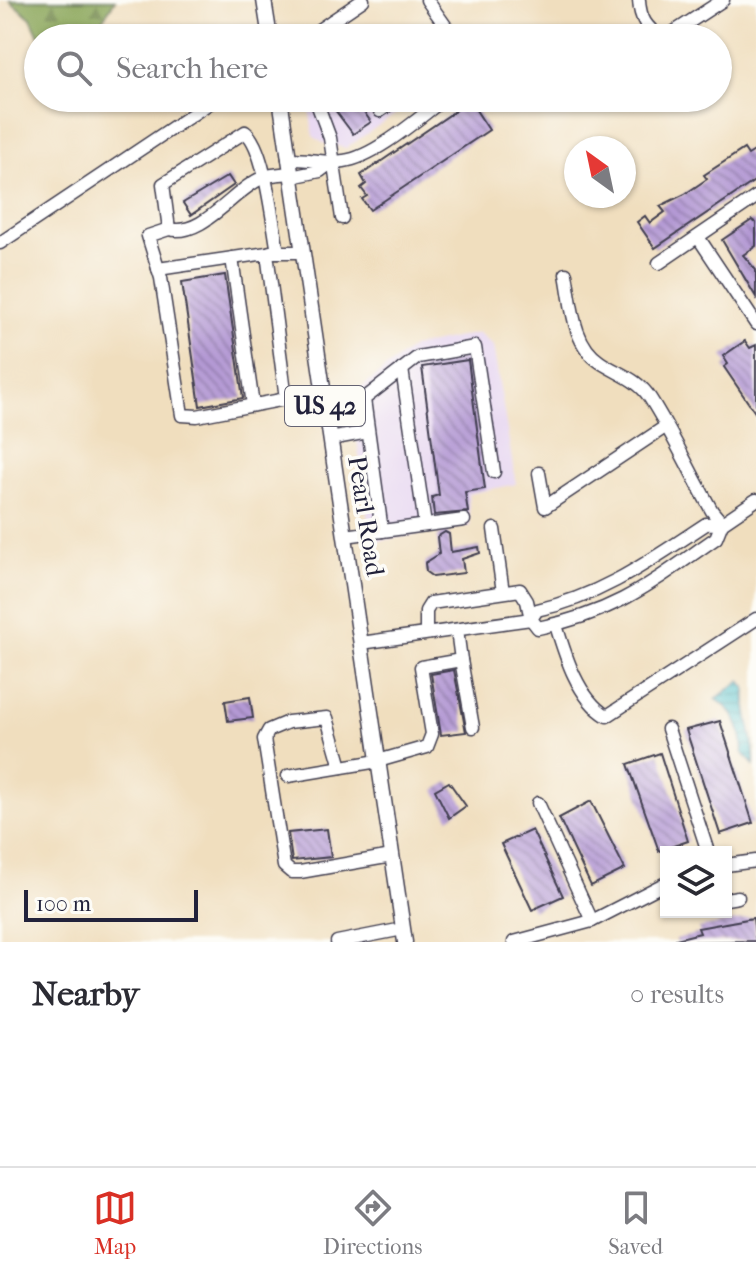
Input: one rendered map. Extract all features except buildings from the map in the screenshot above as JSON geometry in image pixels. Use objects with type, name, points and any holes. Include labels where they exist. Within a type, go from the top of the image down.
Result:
[{"type":"main road","points":[[264,0],[268,24]]},
{"type":"main road","name":"Pearl Road","points":[[282,112],[404,936]]},
{"type":"street","points":[[328,24],[363,0]]},
{"type":"street","points":[[427,0],[444,24]]},
{"type":"street","points":[[639,0],[640,16],[645,24]]},
{"type":"street","points":[[685,24],[723,0]]},
{"type":"street","points":[[0,243],[196,112]]},
{"type":"street","points":[[320,112],[330,138],[342,218]]},
{"type":"street","points":[[322,392],[182,415],[158,269],[148,236],[169,229],[180,232],[196,224],[263,177],[317,158],[332,162],[347,161],[369,151],[425,112]]},
{"type":"street","points":[[169,229],[163,184],[245,132],[252,137],[263,177],[286,399]]},
{"type":"street","points":[[290,170],[320,171],[332,162]]},
{"type":"street","points":[[659,263],[756,197]]},
{"type":"street","points":[[698,237],[756,324]]},
{"type":"street","points":[[158,269],[272,252],[302,252]]},
{"type":"street","points":[[232,258],[253,405]]},
{"type":"street","points":[[566,274],[577,332],[583,345],[601,363],[639,386],[722,523]]},
{"type":"street","points":[[382,531],[364,399],[418,357],[475,347],[494,472]]},
{"type":"street","points":[[402,369],[425,525]]},
{"type":"street","points":[[539,473],[545,507],[665,427]]},
{"type":"street","points":[[330,439],[368,432]]},
{"type":"street","points":[[361,643],[531,619],[537,610],[572,602],[618,582],[706,524],[722,523],[756,500]]},
{"type":"street","points":[[345,536],[464,520]]},
{"type":"street","points":[[426,634],[426,611],[431,603],[520,590],[531,619],[538,628],[581,620],[627,599],[716,538],[722,523]]},
{"type":"street","points":[[494,529],[503,592]]},
{"type":"street","points":[[556,625],[568,664],[598,711],[607,716],[756,619]]},
{"type":"street","points":[[457,630],[473,727]]},
{"type":"street","points":[[288,776],[378,761],[427,747],[432,734],[421,667],[461,660]]},
{"type":"street","points":[[341,767],[327,718],[288,722],[269,730],[264,739],[284,866],[291,872],[300,872],[392,856]]},
{"type":"street","points":[[668,729],[706,846]]},
{"type":"street","points":[[538,803],[592,921]]},
{"type":"street","points":[[732,865],[755,865]]},
{"type":"street","points":[[514,942],[592,921],[660,886]]},
{"type":"street","points":[[337,942],[404,936]]},
{"type":"shaded area","points":[[310,112],[399,112],[346,148],[323,143],[313,136]]},
{"type":"shaded area","points":[[478,333],[493,346],[516,484],[468,494],[470,526],[371,542],[351,396],[413,347]]},
{"type":"green space","points":[[9,0],[115,0],[100,24],[34,24],[31,18]]},
{"type":"water","points":[[740,681],[746,688],[754,765],[743,753],[733,715],[716,699]]}]
